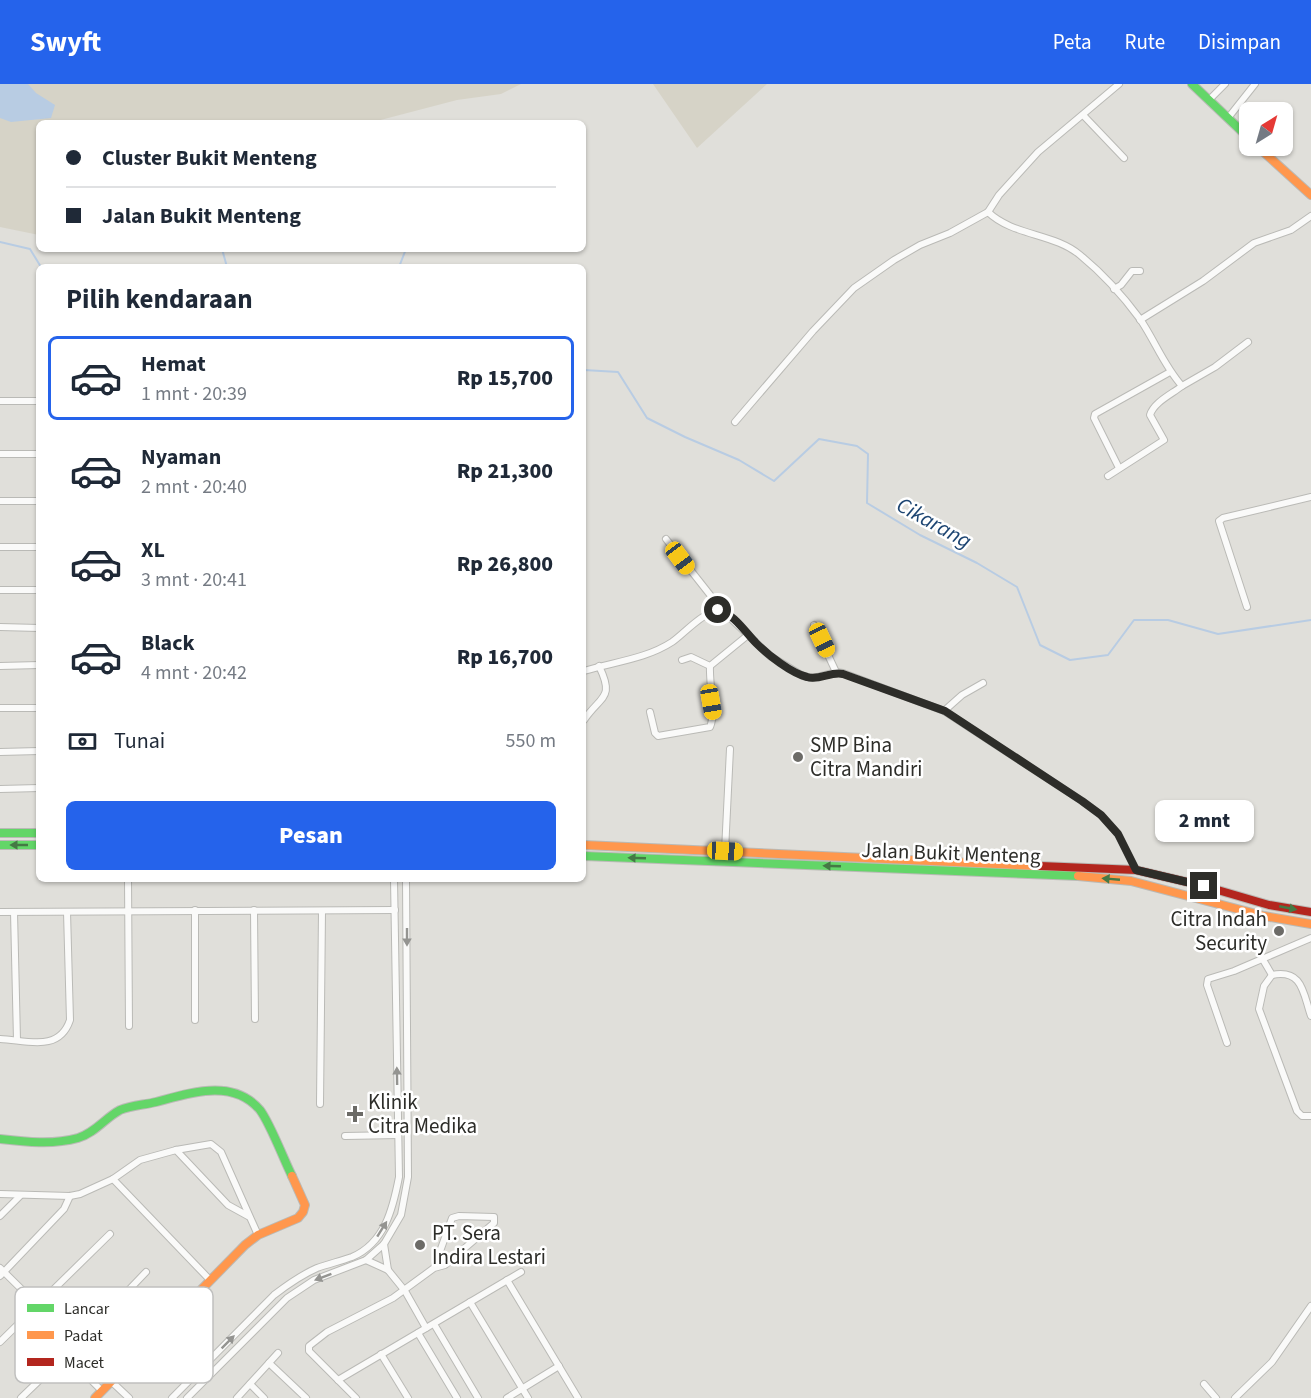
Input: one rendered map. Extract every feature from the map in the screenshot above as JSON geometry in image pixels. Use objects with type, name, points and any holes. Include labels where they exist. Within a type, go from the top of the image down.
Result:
[{"type":"street","points":[[735,422],[813,331],[854,288],[920,245],[950,233],[988,212],[999,195],[1038,153],[1119,84]]},
{"type":"street","points":[[1192,84],[1239,128]]},
{"type":"street","points":[[1209,100],[1226,84]]},
{"type":"street","points":[[1228,118],[1255,84]]},
{"type":"street","points":[[1083,115],[1124,158]]},
{"type":"street","points":[[1268,156],[1311,195]]},
{"type":"street","points":[[988,212],[1002,223],[1051,239],[1078,253],[1114,289],[1140,320],[1170,372],[1182,386]]},
{"type":"street","points":[[1140,320],[1203,281],[1254,243],[1285,233],[1311,216]]},
{"type":"street","points":[[1114,289],[1121,285],[1132,270],[1140,271]]},
{"type":"street","points":[[1108,476],[1164,441],[1150,415],[1154,406],[1215,367],[1248,342]]},
{"type":"street","points":[[1119,468],[1094,418],[1095,414],[1170,372]]},
{"type":"street","points":[[0,401],[36,401]]},
{"type":"street","points":[[0,454],[36,454]]},
{"type":"street","points":[[1247,607],[1219,520],[1311,497]]},
{"type":"street","points":[[0,501],[36,501]]},
{"type":"street","points":[[666,539],[723,611],[770,656],[807,678],[836,672],[889,689],[945,711],[1101,815],[1121,839],[1136,870]]},
{"type":"street","points":[[0,547],[36,547]]},
{"type":"street","points":[[0,590],[36,590]]},
{"type":"street","points":[[586,670],[635,658],[671,643],[712,611],[723,611]]},
{"type":"street","points":[[814,625],[836,672]]},
{"type":"street","points":[[0,627],[36,628]]},
{"type":"street","points":[[650,712],[655,733],[658,736],[710,727],[713,714],[709,682],[710,666],[748,635]]},
{"type":"street","points":[[682,660],[691,657],[710,666]]},
{"type":"street","points":[[0,666],[36,665]]},
{"type":"street","points":[[586,718],[606,693],[607,682],[599,666]]},
{"type":"street","points":[[945,711],[962,695],[983,683]]},
{"type":"street","points":[[0,708],[36,708]]},
{"type":"street","points":[[725,851],[730,749]]},
{"type":"street","points":[[0,752],[36,751]]},
{"type":"street","points":[[0,789],[36,788]]},
{"type":"street","points":[[0,833],[36,834]]},
{"type":"street","name":"Jalan Bukit Menteng","points":[[586,844],[1136,870],[1269,904],[1311,912]]},
{"type":"street","points":[[0,845],[36,845]]},
{"type":"street","name":"Jalan Bukit Menteng","points":[[586,856],[1131,880],[1264,916],[1311,924]]},
{"type":"street","points":[[128,882],[129,1026]]},
{"type":"street","points":[[213,1357],[274,1295],[291,1283],[317,1269],[354,1256],[367,1248],[378,1237],[393,1207],[399,1177],[394,882]]},
{"type":"street","points":[[213,1372],[287,1298],[314,1280],[366,1260],[384,1244],[401,1215],[408,1177],[409,1154],[406,882]]},
{"type":"street","points":[[195,910],[195,1020]]},
{"type":"street","points":[[254,910],[255,1019]]},
{"type":"street","points":[[0,912],[395,910]]},
{"type":"street","points":[[320,1104],[322,911]]},
{"type":"street","points":[[15,912],[17,1040]]},
{"type":"street","points":[[0,1039],[44,1043],[53,1041],[69,1024],[67,912]]},
{"type":"street","points":[[1227,1043],[1207,982],[1210,978],[1234,971],[1311,938]]},
{"type":"street","points":[[1262,958],[1272,975]]},
{"type":"street","points":[[1272,975],[1289,974],[1298,980],[1311,1016]]},
{"type":"street","points":[[1272,975],[1264,986],[1259,1009],[1294,1104],[1299,1114],[1311,1116]]},
{"type":"street","points":[[0,1139],[35,1143],[65,1141],[86,1136],[103,1121],[120,1111],[205,1090],[239,1093],[253,1101],[261,1111],[306,1208],[298,1218],[258,1235],[245,1245],[203,1287]]},
{"type":"street","points":[[345,1136],[398,1135]]},
{"type":"street","points":[[0,1194],[70,1196],[80,1194],[113,1179],[140,1160],[207,1143],[216,1145],[221,1152],[258,1235]]},
{"type":"street","points":[[176,1150],[228,1206],[248,1216]]},
{"type":"street","points":[[113,1179],[210,1280]]},
{"type":"street","points":[[0,1216],[20,1196]]},
{"type":"street","points":[[17,1287],[1,1272],[64,1209],[70,1196]]},
{"type":"street","points":[[356,1398],[309,1351],[309,1346],[327,1332],[405,1291],[434,1268],[445,1265],[494,1223],[494,1217],[459,1216],[452,1218],[434,1268]]},
{"type":"street","points":[[57,1287],[110,1234]]},
{"type":"street","points":[[384,1244],[388,1270]]},
{"type":"street","points":[[366,1260],[388,1270],[405,1291],[426,1328]]},
{"type":"street","points":[[132,1287],[146,1272]]},
{"type":"street","points":[[338,1380],[521,1272]]},
{"type":"street","points":[[507,1280],[578,1398]]},
{"type":"street","points":[[470,1302],[528,1398]]},
{"type":"street","points":[[1235,1398],[1267,1367],[1310,1311]]},
{"type":"street","points":[[434,1324],[478,1398]]},
{"type":"street","points":[[0,1342],[15,1328]]},
{"type":"street","points":[[418,1333],[458,1398]]},
{"type":"street","points":[[237,1398],[278,1353]]},
{"type":"street","points":[[381,1354],[408,1398]]},
{"type":"street","points":[[269,1363],[306,1398]]},
{"type":"street","points":[[507,1398],[559,1366]]},
{"type":"street","points":[[21,1398],[37,1383]]},
{"type":"street","points":[[94,1383],[102,1391]]},
{"type":"street","points":[[95,1398],[111,1383]]},
{"type":"street","points":[[113,1383],[129,1398]]},
{"type":"street","points":[[172,1398],[187,1383]]},
{"type":"street","points":[[187,1398],[202,1383]]},
{"type":"street","points":[[250,1384],[264,1398]]},
{"type":"street","points":[[1204,1384],[1216,1398]]},
{"type":"shaded area","points":[[0,84],[521,84],[501,94],[457,100],[380,120],[36,120],[36,234],[0,227]]},
{"type":"shaded area","points":[[653,84],[767,84],[697,148]]},
{"type":"water","points":[[0,84],[28,84],[36,93],[55,105],[51,118],[11,122],[0,118]]},
{"type":"waterway","name":"Cikarang","points":[[0,242],[30,249],[39,264]]},
{"type":"waterway","name":"Cikarang","points":[[223,252],[226,264]]},
{"type":"waterway","name":"Cikarang","points":[[400,264],[405,252]]},
{"type":"waterway","name":"Cikarang","points":[[586,370],[618,372],[647,418],[739,460],[774,481],[819,439],[857,446],[868,454],[867,503],[920,535],[977,563],[1017,587],[1040,645],[1070,660],[1108,655],[1134,620],[1168,620],[1218,634],[1311,620]]},
{"type":"traffic: fast","points":[[1192,84],[1239,129]]},
{"type":"traffic: fast","points":[[0,833],[36,833]]},
{"type":"traffic: fast","points":[[0,845],[36,845]]},
{"type":"traffic: fast","points":[[586,856],[1078,876]]},
{"type":"traffic: fast","points":[[0,1139],[39,1142],[69,1140],[90,1133],[124,1108],[197,1092],[224,1091],[249,1100],[260,1110],[292,1176]]},
{"type":"traffic: slow","points":[[1268,156],[1311,195]]},
{"type":"traffic: slow","points":[[586,845],[1040,866]]},
{"type":"traffic: slow","points":[[1078,876],[1131,881],[1264,916],[1311,924]]},
{"type":"traffic: slow","points":[[204,1287],[258,1235],[298,1218],[303,1212],[305,1205],[292,1176]]},
{"type":"traffic: slow","points":[[95,1398],[110,1383]]},
{"type":"traffic: jam","points":[[1040,866],[1136,870],[1204,886],[1269,905],[1311,912]]},
{"type":"place","name":"SMP Bina Citra Mandiri","points":[[798,757]]},
{"type":"place","name":"Citra Indah Security","points":[[1279,931]]},
{"type":"place","name":"Klinik Citra Medika","points":[[355,1114]]},
{"type":"place","name":"PT. Sera Indira Lestari","points":[[420,1245]]},
{"type":"route","points":[[718,610],[729,615],[770,656],[807,678],[836,672],[889,689],[945,711],[1101,815],[1118,834],[1136,870],[1204,886]]}]
